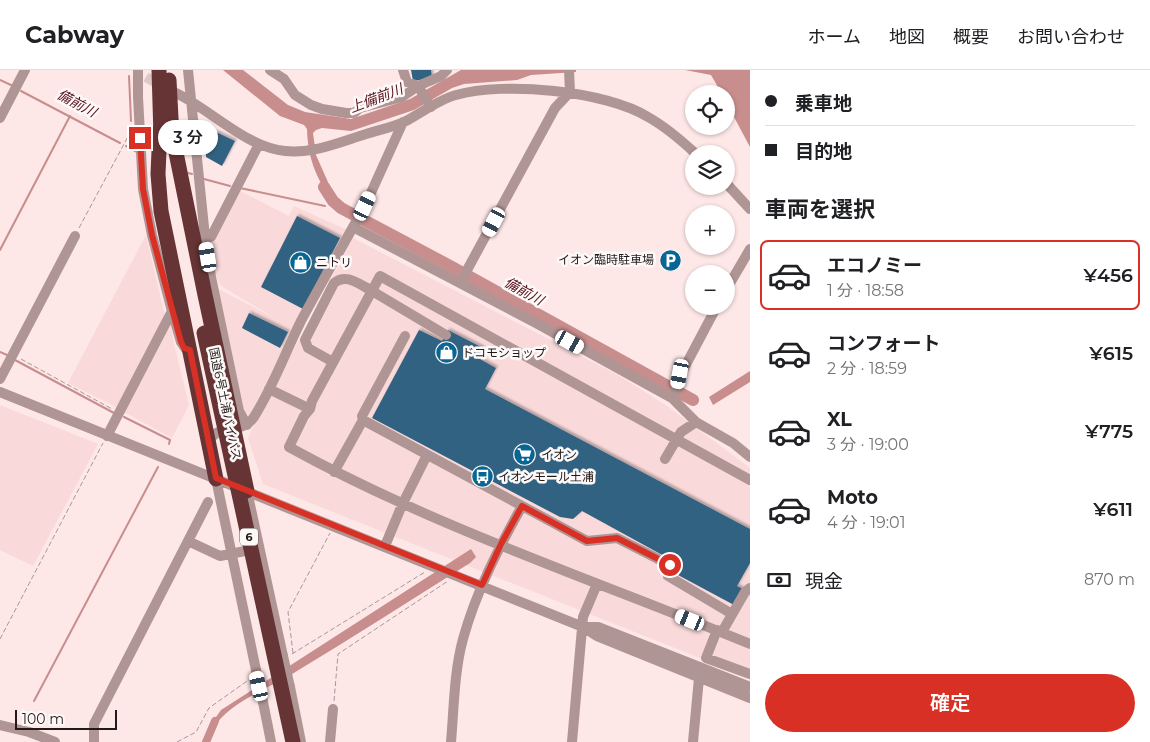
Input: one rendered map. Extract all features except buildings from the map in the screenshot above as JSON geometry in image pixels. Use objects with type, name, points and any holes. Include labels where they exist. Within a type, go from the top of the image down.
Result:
[{"type":"highway","name":"国道6号土浦バイパス","points":[[169,70],[166,128],[166,192],[173,236],[200,334],[293,742]]},
{"type":"highway","name":"国道6号土浦バイパス","points":[[142,72],[166,128]]},
{"type":"highway","points":[[166,128],[158,182],[161,211],[216,478]]},
{"type":"highway","points":[[166,128],[204,296],[240,427],[247,492]]},
{"type":"highway","name":"国道6号土浦バイパス","points":[[200,334],[283,742]]},
{"type":"street","points":[[0,118],[25,70]]},
{"type":"street","points":[[188,70],[205,237],[211,277],[239,411],[240,427]]},
{"type":"street","points":[[270,70],[284,80],[295,95],[311,105],[346,113],[354,113],[360,108],[402,97],[441,76],[446,70]]},
{"type":"street","points":[[404,70],[406,82],[419,87],[430,106]]},
{"type":"street","points":[[142,72],[139,125],[143,189],[152,235],[181,342],[184,348],[190,350]]},
{"type":"street","points":[[464,277],[555,108],[570,92],[569,72]]},
{"type":"street","points":[[176,93],[259,144],[279,150],[317,150],[403,122],[430,106],[455,95],[486,90],[570,92],[613,101],[647,116],[686,145]]},
{"type":"street","points":[[209,441],[220,430],[240,427],[253,418],[302,321],[365,206],[403,122]]},
{"type":"street","points":[[205,237],[211,237],[259,144]]},
{"type":"street","points":[[735,193],[750,209]]},
{"type":"street","points":[[356,220],[464,277],[536,323],[675,393],[696,422],[733,444],[750,457]]},
{"type":"street","points":[[0,379],[75,236]]},
{"type":"street","points":[[735,275],[750,249]]},
{"type":"street","points":[[750,480],[380,276],[288,447],[334,472],[402,504],[750,644]]},
{"type":"street","points":[[333,362],[308,348],[305,340],[334,283],[338,279],[351,279],[446,335]]},
{"type":"street","points":[[107,436],[172,311]]},
{"type":"street","points":[[675,393],[680,374],[712,315]]},
{"type":"street","points":[[334,472],[363,420],[362,416],[404,336]]},
{"type":"street","points":[[269,389],[310,409]]},
{"type":"street","points":[[0,392],[433,565],[583,627],[597,636],[750,698]]},
{"type":"street","points":[[363,420],[587,541],[617,538],[635,546],[670,565],[668,576],[732,614]]},
{"type":"street","points":[[665,459],[681,432],[696,422]]},
{"type":"street","points":[[385,546],[402,504],[427,455]]},
{"type":"street","points":[[216,478],[254,674],[271,742]]},
{"type":"street","points":[[247,492],[301,742]]},
{"type":"street","points":[[94,742],[94,724],[208,502]]},
{"type":"street","points":[[451,742],[458,664],[463,639],[482,585],[501,544],[522,506]]},
{"type":"street","points":[[188,541],[217,555],[259,548]]},
{"type":"street","points":[[572,742],[583,617],[597,584]]},
{"type":"street","points":[[750,588],[745,592],[719,631],[706,658],[750,674]]},
{"type":"street","points":[[583,627],[598,627],[750,687]]},
{"type":"street","points":[[693,742],[699,678]]},
{"type":"street","points":[[330,742],[333,709]]},
{"type":"street","points":[[0,725],[29,732],[55,742]]},
{"type":"path","points":[[75,236],[133,128],[139,125]]},
{"type":"path","points":[[12,355],[119,412]]},
{"type":"path","points":[[0,639],[107,436]]},
{"type":"path","points":[[332,525],[332,530],[288,612],[293,654],[414,580],[433,565]]},
{"type":"path","points":[[333,709],[338,654],[457,575]]},
{"type":"path","points":[[177,742],[196,732],[209,708],[254,674]]},
{"type":"shaded area","points":[[223,70],[243,70],[288,105],[305,112],[351,119],[410,99],[461,70],[576,70],[576,72],[531,75],[517,80],[464,84],[452,88],[414,110],[351,131],[322,128],[316,130],[313,133],[316,155],[335,198],[331,201],[311,159],[307,129],[304,125],[280,116]]},
{"type":"shaded area","points":[[685,70],[750,70],[750,147],[735,119],[735,85],[717,85],[711,75]]},
{"type":"shaded area","points":[[238,190],[289,216],[294,206],[347,230],[251,416],[242,411],[218,289],[277,319],[221,286],[213,270],[208,243]]},
{"type":"shaded area","points":[[146,235],[165,316],[118,408],[68,383]]},
{"type":"shaded area","name":"イオンモール土浦","points":[[353,238],[618,375],[667,406],[750,468],[750,678],[263,484],[248,438]]},
{"type":"shaded area","points":[[170,323],[189,405],[172,438],[122,411]]},
{"type":"shaded area","points":[[750,371],[750,382],[713,405],[709,397]]},
{"type":"shaded area","points":[[0,405],[98,444],[33,566],[0,550]]},
{"type":"shaded area","points":[[471,549],[476,557],[470,563],[297,671],[251,696],[229,711],[213,729],[209,727],[221,710]]},
{"type":"waterway","points":[[129,76],[131,121]]},
{"type":"waterway","name":"備前川","points":[[0,80],[13,86]]},
{"type":"waterway","name":"備前川","points":[[21,91],[120,143]]},
{"type":"waterway","points":[[0,250],[70,116]]},
{"type":"waterway","name":"備前川","points":[[126,146],[137,152]]},
{"type":"waterway","name":"備前川","points":[[188,173],[192,174]]},
{"type":"waterway","name":"備前川","points":[[204,179],[230,186]]},
{"type":"waterway","name":"備前川","points":[[324,187],[333,201],[341,208],[693,400]]},
{"type":"waterway","name":"備前川","points":[[240,188],[325,206]]},
{"type":"waterway","points":[[0,352],[7,355]]},
{"type":"waterway","points":[[15,360],[114,413]]},
{"type":"waterway","points":[[124,417],[170,440],[169,444]]},
{"type":"waterway","points":[[34,701],[158,467]]},
{"type":"waterway","points":[[206,742],[215,721]]},
{"type":"tunnel","points":[[146,77],[163,87]]},
{"type":"place","name":"イオン臨時駐車場","points":[[670,260]]},
{"type":"place","name":"ニトリ","points":[[300,263]]},
{"type":"place","name":"ドコモショップ","points":[[446,353]]},
{"type":"place","name":"イオン","points":[[525,455]]},
{"type":"place","name":"イオンモール土浦","points":[[482,477]]},
{"type":"route","points":[[140,138],[143,189],[152,235],[181,342],[184,348],[190,350],[216,478],[482,585],[501,544],[522,506],[587,541],[617,538],[670,565]]},
{"type":"water label","name":"上備前川","points":[[376,98]]}]
